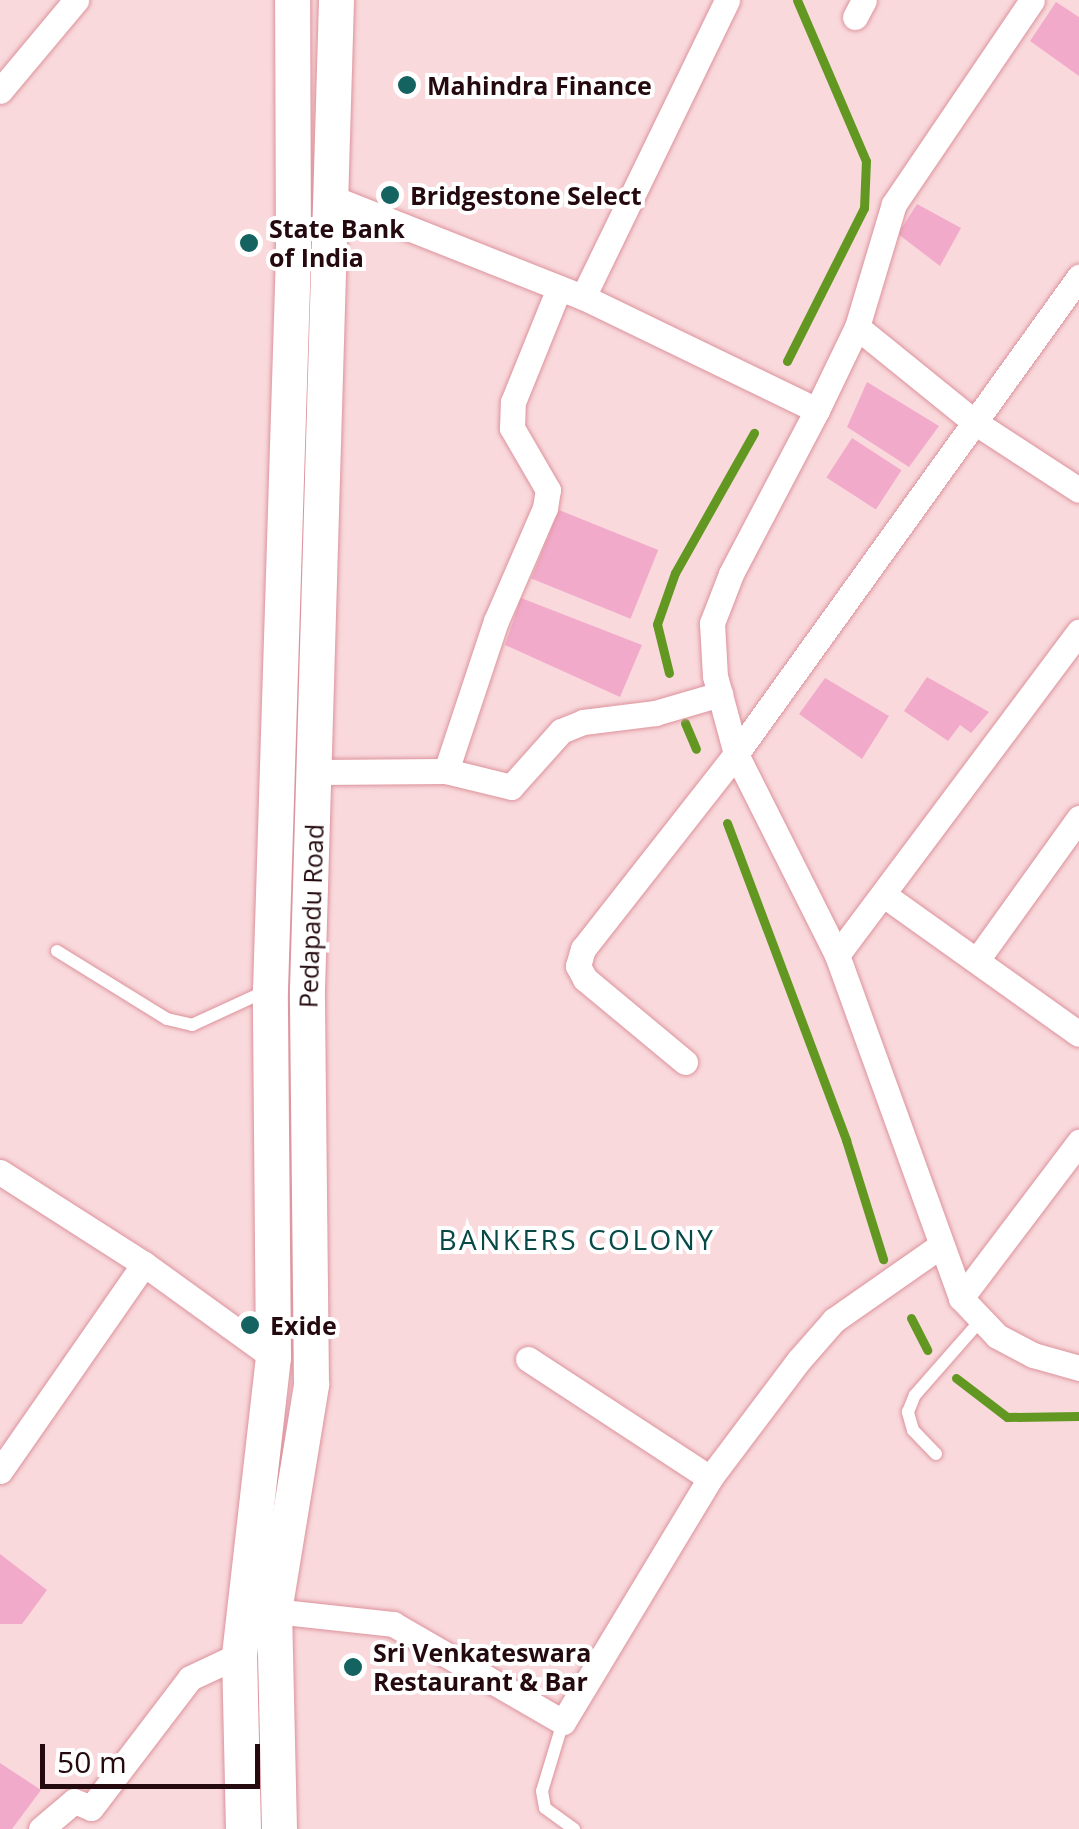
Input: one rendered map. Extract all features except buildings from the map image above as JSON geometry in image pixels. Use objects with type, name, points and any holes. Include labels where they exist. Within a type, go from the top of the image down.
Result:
[{"type":"main road","name":"Pedapadu Road","points":[[243,1829],[239,1654],[274,1357],[270,990],[293,254],[292,0]]},
{"type":"main road","name":"Pedapadu Road","points":[[278,1829],[274,1611],[311,1384],[307,989],[335,199],[336,0]]},
{"type":"street","points":[[0,91],[76,0]]},
{"type":"street","points":[[446,771],[496,621],[545,508],[548,490],[512,428],[513,402],[727,0]]},
{"type":"street","points":[[1032,0],[894,204],[858,327],[731,574],[712,623],[720,694],[736,754],[838,954],[961,1298],[981,1320],[1032,1356],[1079,1368]]},
{"type":"street","points":[[335,199],[571,292],[817,410]]},
{"type":"street","points":[[685,1062],[585,980],[578,966],[583,950],[736,754],[1079,276]]},
{"type":"street","points":[[858,327],[973,421],[1079,490]]},
{"type":"street","points":[[838,954],[1079,632]]},
{"type":"street","points":[[316,772],[446,771],[510,787],[561,732],[583,722],[655,713],[720,694]]},
{"type":"street","points":[[977,960],[1079,818]]},
{"type":"street","points":[[884,895],[1079,1034]]},
{"type":"street","points":[[961,1298],[1079,1142]]},
{"type":"street","points":[[0,1172],[144,1264],[274,1357]]},
{"type":"street","points":[[274,1611],[393,1624],[563,1722],[710,1478],[834,1320],[940,1246]]},
{"type":"street","points":[[0,1471],[10,1437],[144,1264]]},
{"type":"street","points":[[528,1359],[710,1478]]},
{"type":"street","points":[[41,1829],[74,1801],[91,1808],[190,1678],[239,1654]]},
{"type":"lane","points":[[58,951],[168,1019],[192,1025],[270,990]]},
{"type":"lane","points":[[936,1454],[914,1430],[908,1412],[915,1395],[981,1320]]},
{"type":"lane","points":[[563,1722],[542,1791],[545,1808],[574,1829]]},
{"type":"waterway","points":[[787,361],[864,208],[866,161],[797,0]]},
{"type":"waterway","points":[[669,673],[657,624],[675,573],[754,433]]},
{"type":"waterway","points":[[685,723],[696,749]]},
{"type":"waterway","points":[[727,823],[846,1140],[883,1259]]},
{"type":"waterway","points":[[911,1318],[927,1350]]},
{"type":"waterway","points":[[956,1378],[1007,1417],[1079,1416]]},
{"type":"place","name":"Mahindra Finance","points":[[407,85]]},
{"type":"place","name":"Bridgestone Select","points":[[390,195]]},
{"type":"place","name":"State Bank of India","points":[[249,243]]},
{"type":"place","name":"Exide","points":[[250,1325]]},
{"type":"place","name":"Sri Venkateswara Restaurant & Bar","points":[[353,1667]]},
{"type":"district","name":"BANKERS COLONY","points":[[577,1239]]}]
